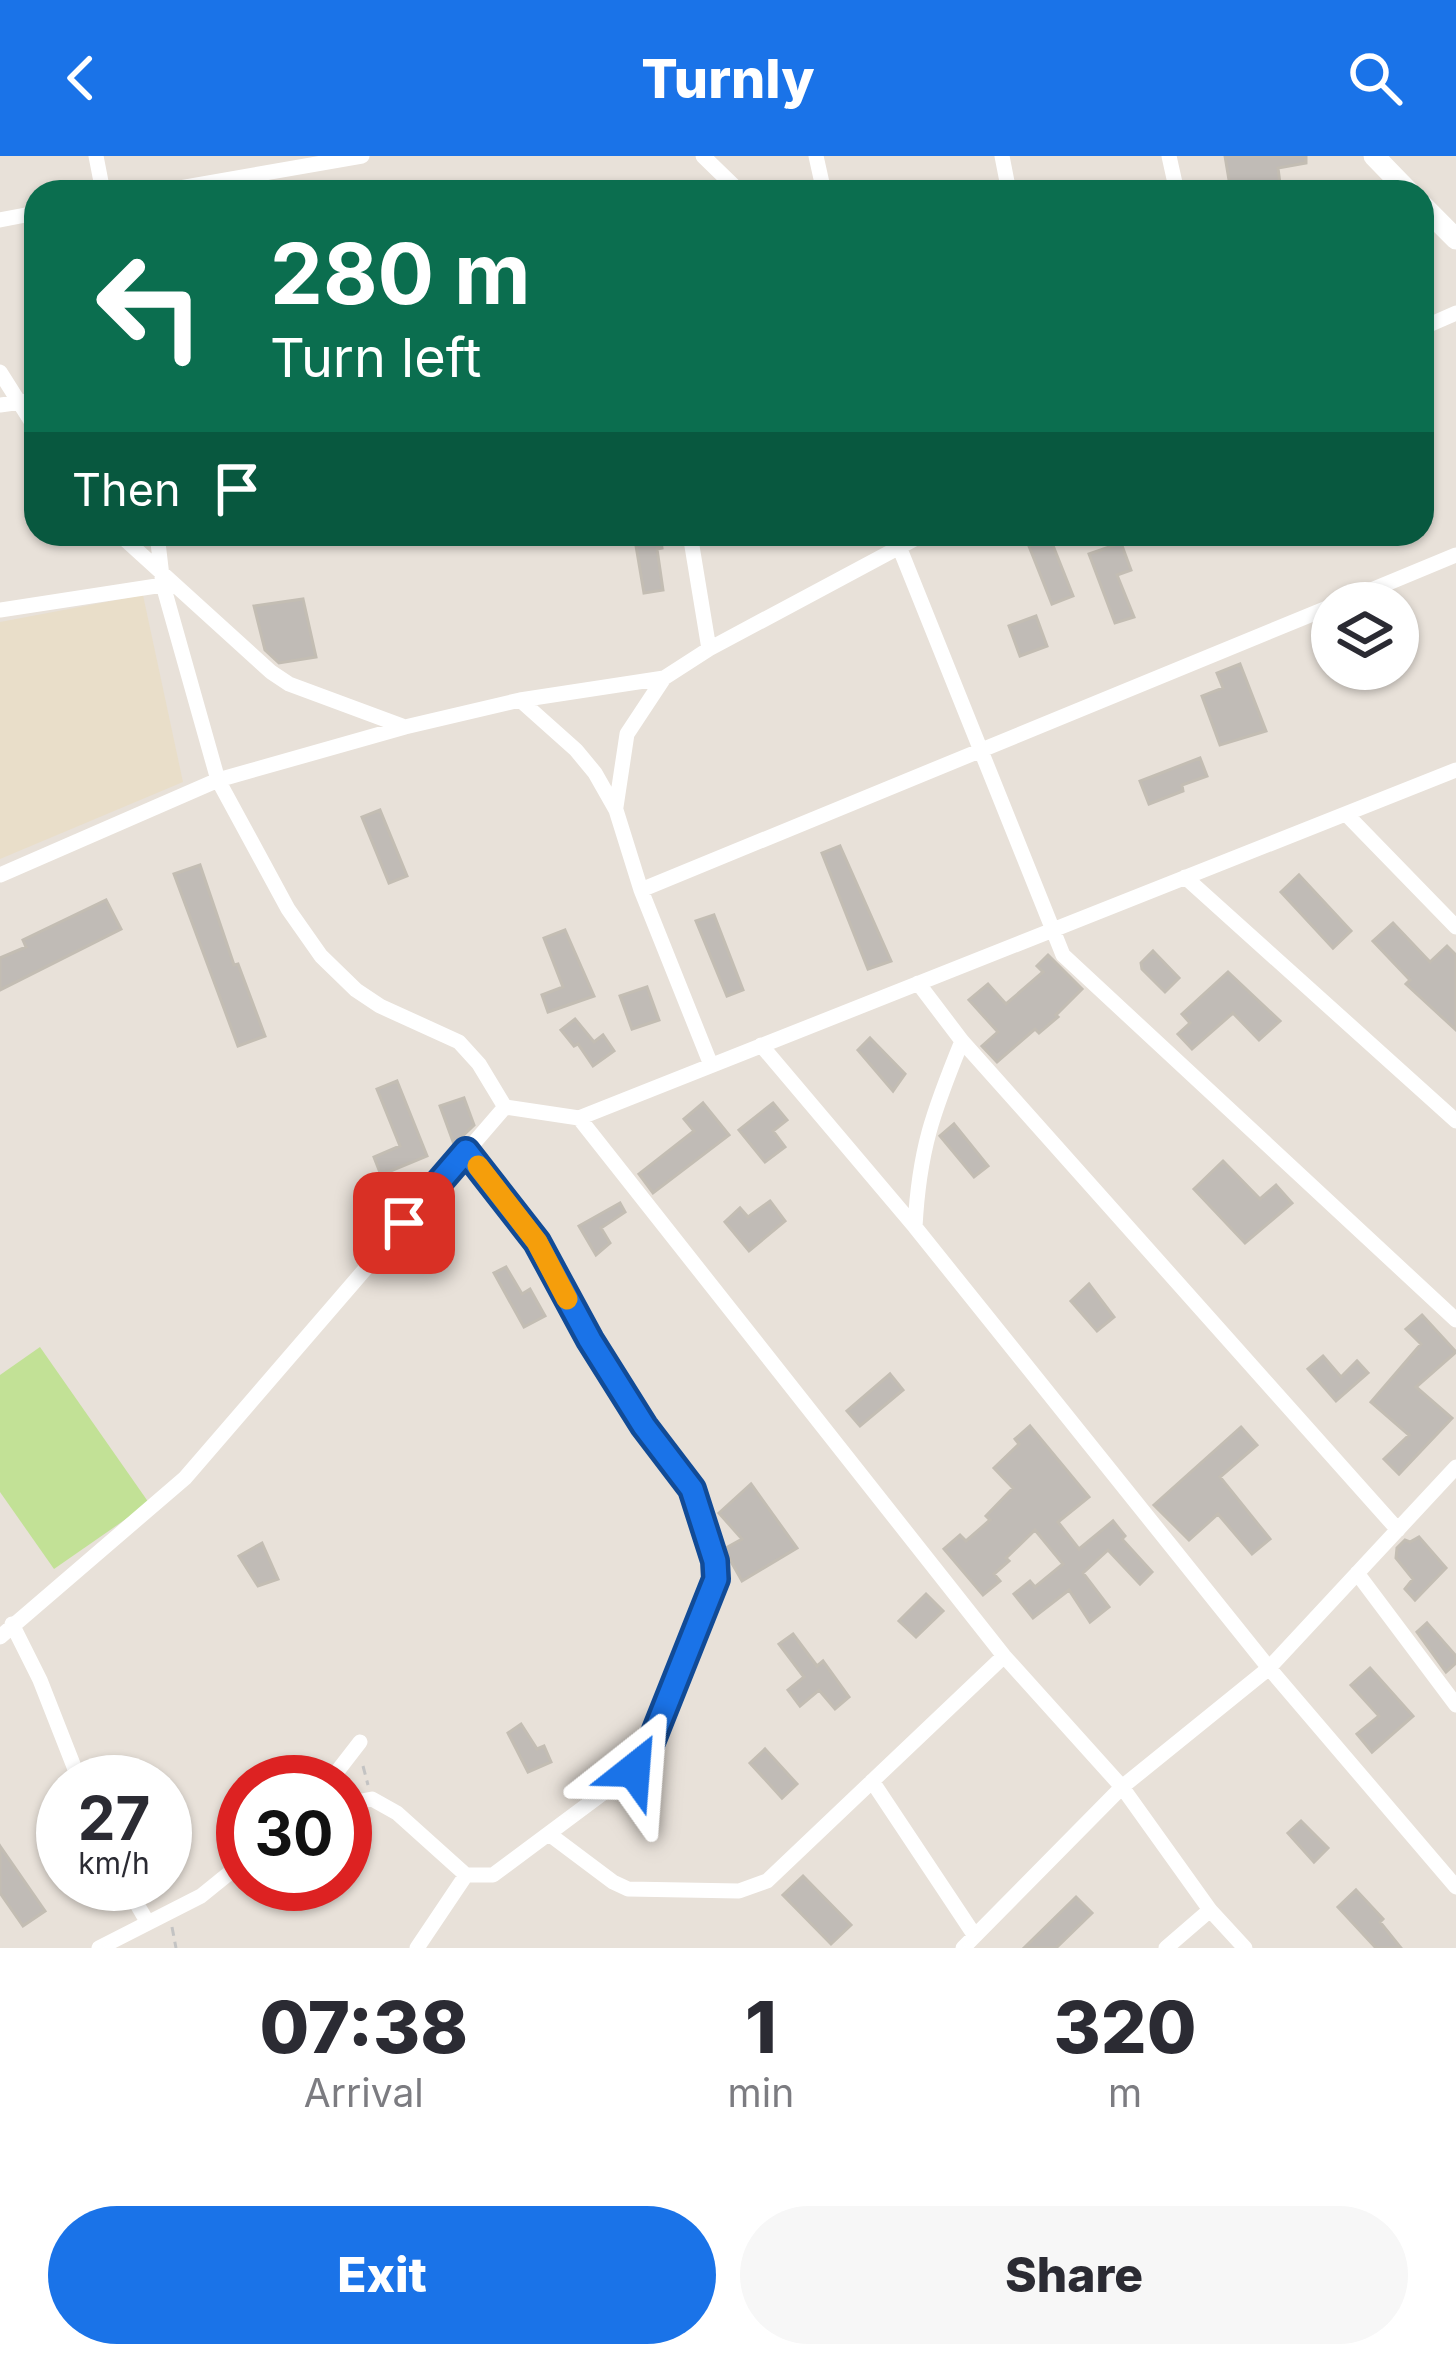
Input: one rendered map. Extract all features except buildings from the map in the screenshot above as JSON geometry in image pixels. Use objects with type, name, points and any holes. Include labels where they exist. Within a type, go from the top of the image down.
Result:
[{"type":"street","points":[[225,180],[362,156]]},
{"type":"street","points":[[703,156],[728,180]]},
{"type":"street","points":[[1373,156],[1397,180]]},
{"type":"street","points":[[1434,217],[1456,239]]},
{"type":"street","points":[[0,372],[24,397]]},
{"type":"street","points":[[131,546],[289,684],[405,728]]},
{"type":"street","points":[[158,546],[162,578],[218,780],[288,909],[322,956],[356,990],[459,1042],[479,1064],[505,1107]]},
{"type":"street","points":[[692,546],[710,649]]},
{"type":"street","points":[[0,875],[218,780],[520,700],[664,678],[887,546]]},
{"type":"street","points":[[898,546],[1063,955],[1456,1321]]},
{"type":"street","points":[[1390,582],[1456,555]]},
{"type":"street","points":[[0,610],[162,578]]},
{"type":"street","points":[[641,890],[1311,614]]},
{"type":"street","points":[[616,810],[627,734],[664,678]]},
{"type":"street","points":[[520,700],[576,750],[616,810],[641,890],[710,1065]]},
{"type":"street","points":[[505,1107],[579,1118],[1456,770]]},
{"type":"street","points":[[1348,816],[1456,927]]},
{"type":"street","points":[[1185,877],[1456,1121]]},
{"type":"street","points":[[918,983],[962,1041],[1398,1530]]},
{"type":"street","points":[[916,1227],[918,1169],[932,1114],[962,1041]]},
{"type":"street","points":[[761,1045],[916,1227],[1269,1668],[1456,1887]]},
{"type":"street","points":[[69,1755],[40,1680],[6,1630],[185,1478],[505,1107]]},
{"type":"street","points":[[579,1118],[1004,1656],[1122,1787],[1210,1910],[1245,1948]]},
{"type":"street","points":[[372,1799],[398,1813],[466,1876],[494,1875],[634,1770],[646,1755],[712,1598],[715,1561],[692,1489],[644,1426],[590,1340],[537,1242],[466,1151]]},
{"type":"street","points":[[892,1199],[918,1169]]},
{"type":"street","points":[[872,1781],[969,1942],[1122,1787],[1269,1668],[1456,1467]]},
{"type":"street","points":[[1357,1573],[1456,1704]]},
{"type":"street","points":[[549,1834],[628,1888],[739,1892],[766,1881],[1004,1656]]},
{"type":"street","points":[[350,1755],[359,1744]]},
{"type":"street","points":[[417,1948],[466,1876]]},
{"type":"street","points":[[99,1948],[171,1913],[216,1884]]},
{"type":"street","points":[[1166,1948],[1210,1910]]},
{"type":"street","points":[[141,1911],[148,1923]]},
{"type":"path","points":[[359,1744],[362,1755]]},
{"type":"path","points":[[171,1913],[176,1948]]},
{"type":"shaded area","points":[[143,595],[183,782],[0,859],[0,622]]},
{"type":"green space","points":[[40,1347],[149,1503],[54,1569],[0,1492],[0,1375]]},
{"type":"slow traffic","points":[[478,1166],[537,1242],[567,1299]]},
{"type":"route","points":[[404,1223],[466,1151],[537,1242],[590,1340],[644,1426],[692,1489],[715,1561],[716,1579],[646,1755],[634,1770]]}]
